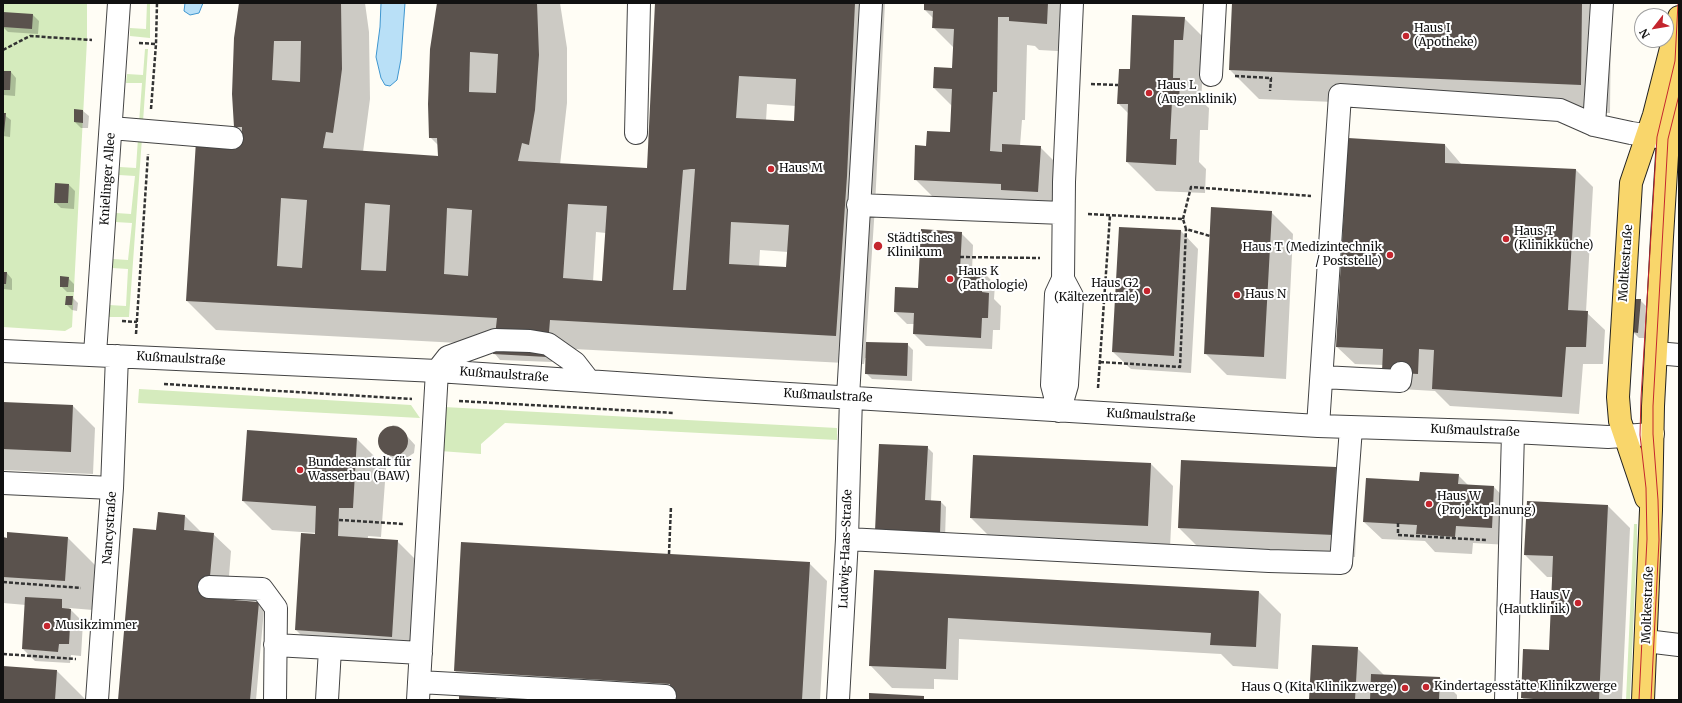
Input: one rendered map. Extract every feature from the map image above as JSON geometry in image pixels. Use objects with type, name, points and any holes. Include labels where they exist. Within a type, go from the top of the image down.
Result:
[{"type":"main road","name":"Moltkestraße","points":[[1643,700],[1652,510],[1653,434],[1665,138],[1679,17]]},
{"type":"main road","name":"Moltkestraße","points":[[1652,510],[1620,421],[1618,397],[1631,183],[1665,138],[1679,75]]},
{"type":"street","name":"Knielinger Allee","points":[[95,354],[119,3]]},
{"type":"street","points":[[636,132],[639,3]]},
{"type":"street","name":"Ludwig-Haas-Straße","points":[[838,700],[847,539],[849,397],[858,205],[871,3]]},
{"type":"street","points":[[1059,411],[1067,385],[1072,296],[1063,278],[1062,212],[1072,3]]},
{"type":"street","points":[[1211,75],[1215,3]]},
{"type":"street","points":[[1594,125],[1602,3]]},
{"type":"street","points":[[1318,426],[1340,95],[1560,110],[1594,125],[1631,134],[1665,138]]},
{"type":"street","points":[[111,128],[232,138]]},
{"type":"street","points":[[858,205],[1062,212]]},
{"type":"street","points":[[589,381],[575,363],[548,344],[530,341],[495,340],[448,357],[437,371],[434,400],[419,691],[583,696],[665,696]]},
{"type":"street","name":"Kußmaulstraße","points":[[3,351],[95,354],[437,371],[1059,411],[1351,428],[1513,432],[1626,437],[1653,434]]},
{"type":"street","points":[[1657,353],[1679,355]]},
{"type":"street","name":"Nancystraße","points":[[97,700],[106,590],[112,488],[126,356]]},
{"type":"street","points":[[1322,377],[1400,381],[1401,373]]},
{"type":"street","points":[[847,539],[1269,561],[1341,563],[1351,428]]},
{"type":"street","points":[[1506,700],[1513,432]]},
{"type":"street","points":[[3,484],[112,488]]},
{"type":"street","points":[[209,587],[262,589],[276,608],[275,700]]},
{"type":"street","points":[[1646,641],[1679,645]]},
{"type":"street","points":[[275,645],[421,654]]},
{"type":"street","points":[[327,700],[330,649]]},
{"type":"path","points":[[126,356],[149,131],[156,44],[157,3]]},
{"type":"path","points":[[3,50],[30,36],[88,40]]},
{"type":"path","points":[[1211,75],[1271,78],[1270,91]]},
{"type":"path","points":[[1100,362],[1180,367],[1186,229],[1183,220],[1191,187],[1333,198]]},
{"type":"path","points":[[1062,212],[1183,220]]},
{"type":"path","points":[[1096,413],[1110,215]]},
{"type":"path","points":[[1186,229],[1210,236]]},
{"type":"path","points":[[960,257],[1043,258]]},
{"type":"path","points":[[156,384],[678,413]]},
{"type":"path","points":[[669,554],[671,506]]},
{"type":"path","points":[[339,520],[428,525]]},
{"type":"path","points":[[1398,524],[1398,535],[1511,542]]},
{"type":"path","points":[[3,582],[106,590]]},
{"type":"path","points":[[3,654],[100,661]]},
{"type":"green space","points":[[3,3],[87,3],[87,40],[72,327],[65,331],[3,327]]},
{"type":"green space","points":[[147,3],[150,3],[150,38],[130,36],[130,28],[146,29]]},
{"type":"green space","points":[[145,49],[148,49],[143,122],[139,123],[142,83],[126,83],[127,74],[143,75]]},
{"type":"green space","points":[[138,138],[142,138],[129,317],[109,317],[109,305],[126,306],[128,269],[112,268],[113,259],[128,260],[132,223],[115,222],[116,213],[131,214],[135,176],[119,175],[120,167],[136,168]]},
{"type":"green space","points":[[139,389],[411,405],[420,418],[138,403]]},
{"type":"green space","points":[[444,407],[837,428],[837,440],[505,423],[481,444],[481,454],[440,451]]},
{"type":"green space","points":[[1634,524],[1637,524],[1637,541],[1630,700],[1626,700]]},
{"type":"water","points":[[185,3],[203,3],[199,13],[190,15],[184,11]]},
{"type":"water","points":[[381,3],[405,3],[401,59],[397,80],[390,86],[385,85],[381,78],[376,57],[380,27]]},
{"type":"building","points":[[239,3],[341,3],[342,69],[333,133],[326,132],[323,148],[438,156],[437,138],[429,138],[428,104],[430,49],[437,3],[537,3],[539,55],[535,110],[529,145],[522,143],[518,161],[647,168],[655,3],[855,3],[847,176],[836,336],[550,320],[547,357],[493,354],[497,318],[186,301],[196,141],[242,145],[242,127],[234,127],[232,94],[234,38]],"holes":[[[274,41],[301,41],[300,82],[272,80]],[[470,52],[498,54],[496,93],[469,92]],[[739,76],[796,79],[794,121],[736,118]],[[695,169],[686,290],[673,290],[683,170]],[[281,198],[307,200],[302,268],[277,266]],[[365,203],[390,205],[386,271],[361,270]],[[568,204],[607,206],[602,281],[563,278]],[[447,208],[472,210],[468,276],[444,274]],[[731,222],[789,225],[786,267],[729,264]]]},
{"type":"building","points":[[924,3],[1048,3],[1047,24],[1009,21],[1009,17],[998,17],[997,92],[993,92],[990,151],[1002,152],[1002,144],[1041,146],[1038,192],[1001,190],[1001,184],[914,180],[915,145],[926,146],[927,131],[950,132],[952,89],[933,88],[934,67],[952,68],[954,29],[932,28],[933,11],[924,10]]},
{"type":"building","name":"Haus I (Apotheke)","points":[[1232,3],[1582,3],[1581,85],[1229,70]]},
{"type":"building","points":[[3,12],[33,14],[32,29],[3,27]]},
{"type":"building","name":"Haus L (Augenklinik)","points":[[1132,15],[1185,17],[1183,40],[1174,40],[1173,78],[1180,78],[1179,102],[1172,101],[1170,139],[1177,139],[1176,165],[1126,162],[1128,104],[1117,104],[1119,69],[1130,69]]},
{"type":"building","points":[[3,71],[11,71],[10,90],[3,90]]},
{"type":"building","points":[[74,109],[83,110],[83,123],[74,122]]},
{"type":"building","points":[[3,113],[6,113],[4,133],[3,133]]},
{"type":"building","points":[[1348,138],[1445,144],[1445,163],[1576,169],[1568,310],[1588,311],[1586,347],[1566,347],[1562,397],[1432,389],[1434,350],[1419,349],[1418,374],[1382,372],[1383,349],[1336,347]]},
{"type":"building","points":[[55,183],[69,184],[68,203],[54,203]]},
{"type":"building","name":"Haus N","points":[[1211,207],[1272,211],[1264,357],[1204,354]]},
{"type":"building","name":"Haus G2 (Kältezentrale)","points":[[1119,227],[1181,230],[1174,356],[1112,352]]},
{"type":"building","name":"Haus K (Pathologie)","points":[[921,229],[962,232],[960,270],[983,271],[982,292],[989,293],[988,318],[982,318],[981,338],[913,334],[914,313],[894,312],[895,287],[918,288]]},
{"type":"building","points":[[3,272],[7,272],[6,284],[3,284]]},
{"type":"building","points":[[60,276],[69,277],[68,287],[60,287]]},
{"type":"building","points":[[66,296],[73,296],[72,305],[65,305]]},
{"type":"building","points":[[1634,299],[1641,299],[1638,333],[1632,332]]},
{"type":"building","points":[[866,342],[908,343],[907,376],[865,374]]},
{"type":"building","points":[[3,402],[73,405],[71,452],[3,449]]},
{"type":"building","points":[[393,426],[404,430],[408,441],[404,452],[393,456],[382,452],[378,441],[382,430]]},
{"type":"building","points":[[247,430],[357,438],[353,508],[339,508],[338,536],[398,540],[392,637],[295,630],[301,533],[315,534],[316,506],[242,501]]},
{"type":"building","points":[[879,444],[928,446],[925,500],[941,501],[940,534],[875,531]]},
{"type":"building","points":[[973,455],[1151,463],[1148,526],[970,518]]},
{"type":"building","points":[[1181,460],[1336,467],[1334,535],[1178,528]]},
{"type":"building","name":"Haus W (Projektplanung)","points":[[1420,472],[1459,474],[1458,484],[1494,486],[1492,528],[1456,526],[1455,537],[1416,534],[1417,525],[1363,522],[1366,478],[1419,481]]},
{"type":"building","name":"Haus V (Hautklinik)","points":[[1527,501],[1608,505],[1599,700],[1546,700],[1521,698],[1523,649],[1549,650],[1553,556],[1524,555]]},
{"type":"building","points":[[158,512],[185,515],[184,530],[214,533],[208,598],[259,602],[250,700],[118,700],[133,528],[156,530]]},
{"type":"building","points":[[7,532],[68,537],[65,581],[3,577],[3,537],[7,538]]},
{"type":"building","points":[[461,542],[810,562],[802,700],[669,700],[670,684],[454,671]]},
{"type":"building","points":[[874,570],[1259,591],[1256,647],[1210,645],[1211,633],[948,618],[946,669],[869,666]]},
{"type":"building","name":"Musikzimmer","points":[[25,597],[62,599],[62,608],[71,609],[69,644],[59,644],[58,652],[22,649]]},
{"type":"building","points":[[1312,645],[1358,647],[1355,700],[1309,700]]},
{"type":"building","points":[[3,666],[57,670],[55,700],[3,700]]},
{"type":"building","name":"Haus Q (Kita Klinikzwerge)","points":[[1371,674],[1440,677],[1439,700],[1370,700]]},
{"type":"building","points":[[459,693],[497,694],[496,700],[459,700]]},
{"type":"building","points":[[869,693],[924,696],[924,700],[869,700]]},
{"type":"tram line","points":[[1639,700],[1647,539],[1646,488],[1640,435],[1641,398],[1657,137],[1675,61],[1678,3]]},
{"type":"tram line","points":[[1651,700],[1659,540],[1658,500],[1653,434],[1653,406],[1668,139],[1679,95]]},
{"type":"place","name":"Haus I (Apotheke)","points":[[1406,36]]},
{"type":"place","name":"Haus L (Augenklinik)","points":[[1149,93]]},
{"type":"place","name":"Haus M","points":[[771,169]]},
{"type":"place","name":"Haus T (Klinikküche)","points":[[1506,239]]},
{"type":"place","name":"Städtisches Klinikum","points":[[878,246]]},
{"type":"place","name":"Haus T (Medizintechnik / Poststelle)","points":[[1390,255]]},
{"type":"place","name":"Haus K (Pathologie)","points":[[950,279]]},
{"type":"place","name":"Haus G2 (Kältezentrale)","points":[[1147,291]]},
{"type":"place","name":"Haus N","points":[[1237,295]]},
{"type":"place","name":"Bundesanstalt für Wasserbau (BAW)","points":[[300,470]]},
{"type":"place","name":"Haus W (Projektplanung)","points":[[1429,504]]},
{"type":"place","name":"Haus V (Hautklinik)","points":[[1578,603]]},
{"type":"place","name":"Musikzimmer","points":[[47,626]]},
{"type":"place","name":"Kindertagesstätte Klinikzwerge","points":[[1426,687]]},
{"type":"place","name":"Haus Q (Kita Klinikzwerge)","points":[[1405,688]]}]
